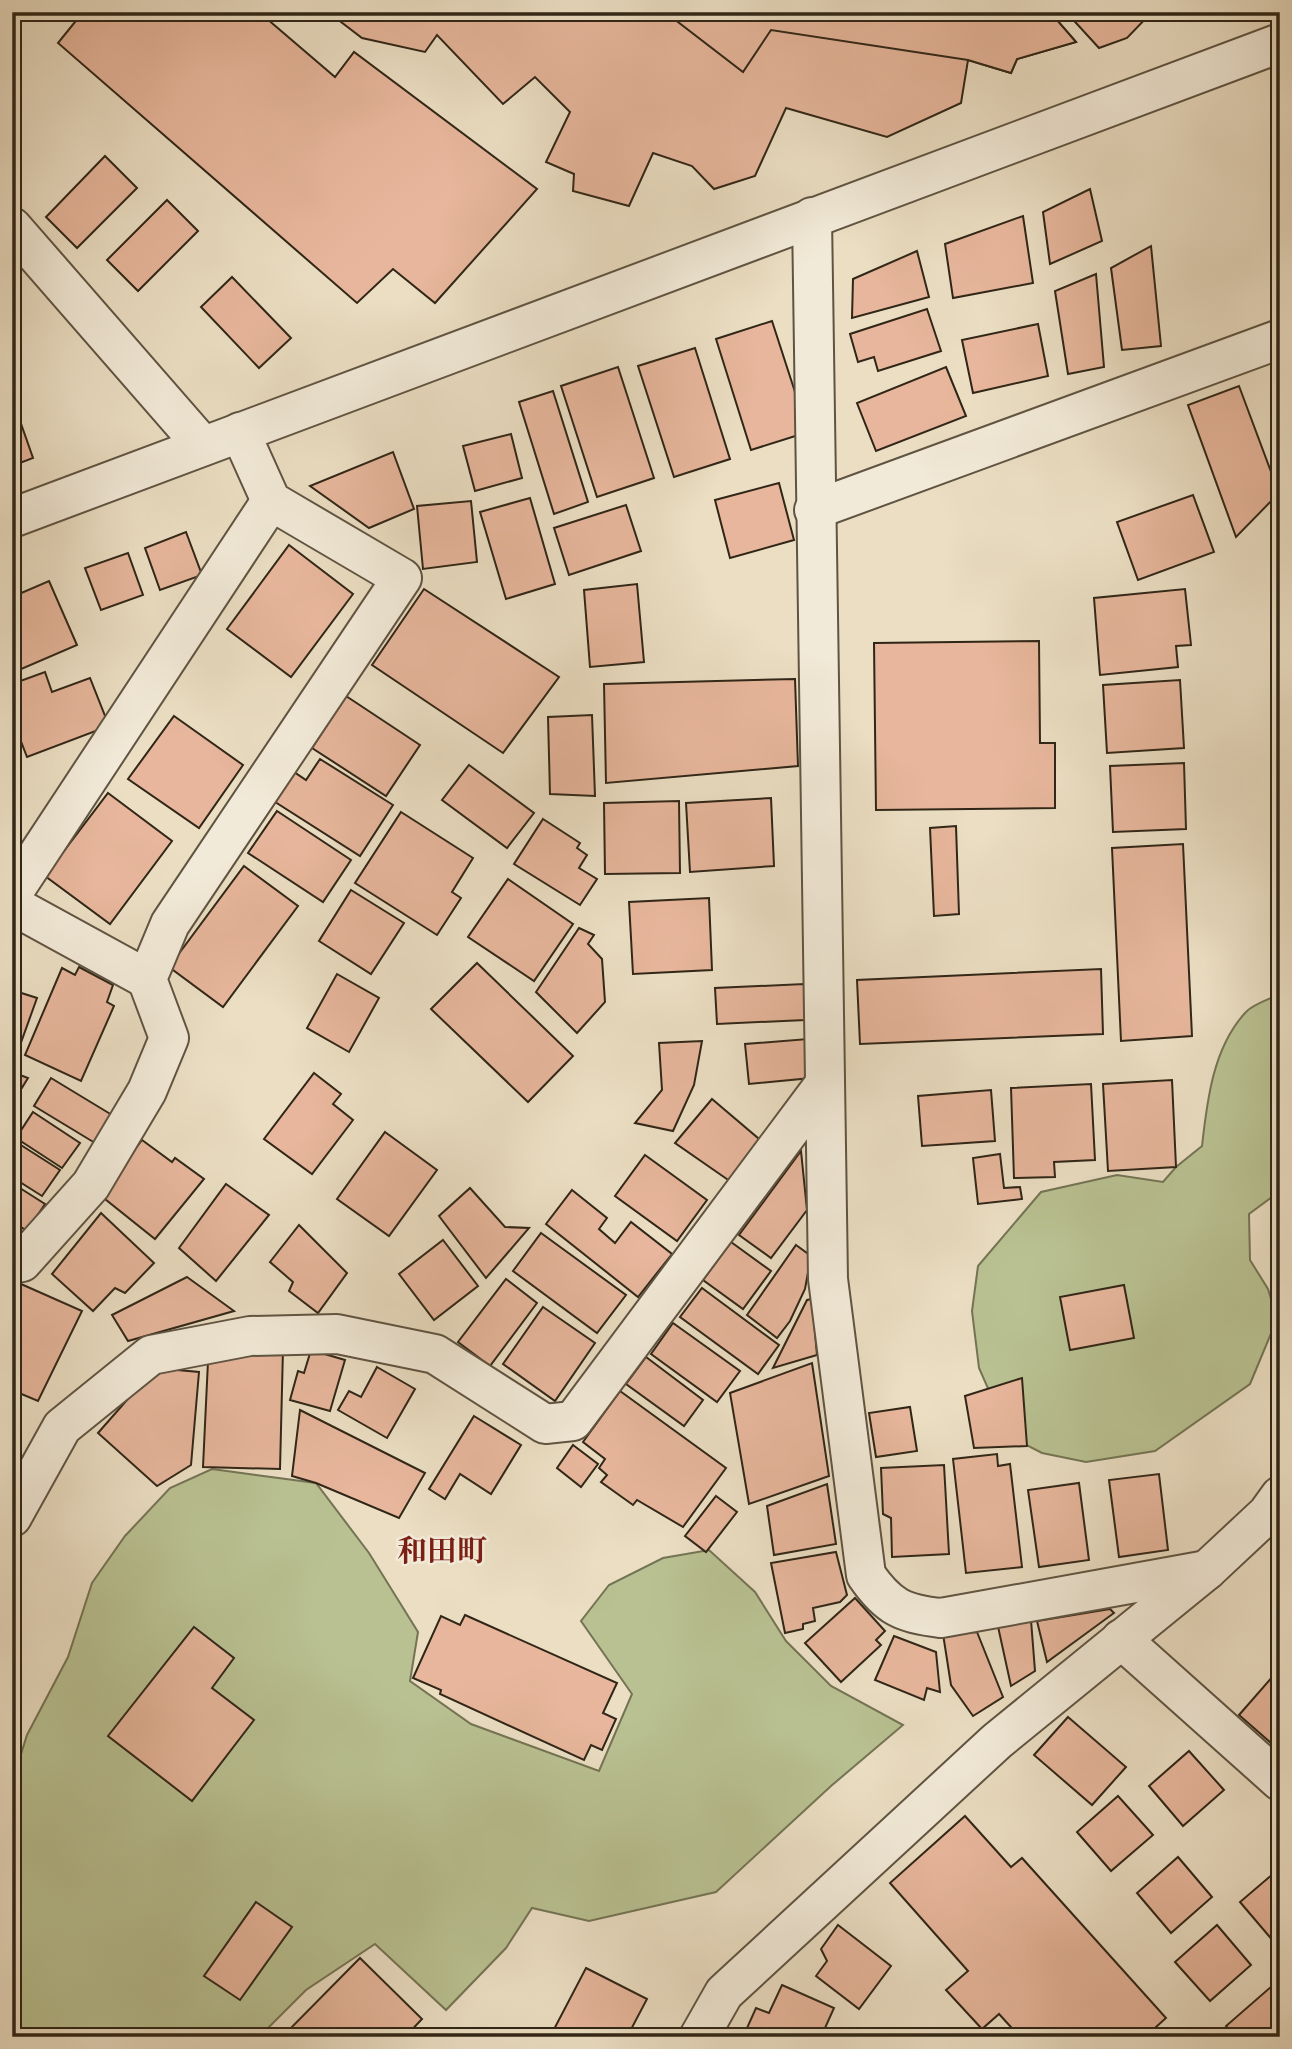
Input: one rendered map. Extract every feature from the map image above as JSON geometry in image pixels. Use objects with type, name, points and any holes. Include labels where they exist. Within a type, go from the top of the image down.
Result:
[{"type":"street","points":[[12,518],[1280,43]]},
{"type":"street","points":[[812,217],[814,510],[828,1279],[866,1575],[881,1597],[910,1615],[941,1618],[1207,1570]]},
{"type":"street","points":[[12,227],[203,446]]},
{"type":"street","points":[[814,510],[1280,339]]},
{"type":"street","points":[[147,979],[170,924],[402,578],[271,502],[240,432]]},
{"type":"street","points":[[12,894],[271,502]]},
{"type":"street","points":[[12,905],[147,979],[169,1038],[147,1091],[91,1185],[22,1262],[12,1264]]},
{"type":"street","points":[[12,1517],[62,1427],[151,1355],[250,1336],[337,1334],[435,1354],[545,1424],[573,1421],[823,1086]]},
{"type":"street","points":[[699,2037],[724,1993],[997,1741],[1276,1511]]},
{"type":"street","points":[[1121,1639],[1280,1782]]},
{"type":"green space","points":[[1280,994],[1280,1191],[1249,1214],[1250,1260],[1268,1289],[1277,1319],[1250,1384],[1155,1451],[1086,1462],[1042,1453],[1009,1436],[979,1368],[972,1311],[978,1266],[1041,1192],[1117,1175],[1163,1182],[1176,1167],[1202,1146],[1214,1075],[1226,1041],[1235,1026],[1249,1009]]},
{"type":"green space","points":[[212,1469],[316,1483],[369,1553],[418,1632],[410,1681],[471,1724],[599,1771],[632,1694],[581,1621],[609,1585],[663,1558],[709,1550],[755,1592],[786,1641],[831,1686],[903,1725],[831,1786],[716,1892],[589,1921],[532,1908],[506,1948],[446,2010],[375,1944],[306,1990],[259,2037],[12,2037],[12,1783],[27,1735],[68,1657],[92,1583],[125,1536],[170,1488]]},
{"type":"building","points":[[83,12],[259,12],[335,77],[354,52],[537,189],[435,303],[393,269],[357,303],[58,43]]},
{"type":"building","points":[[328,12],[1050,12],[1076,42],[1017,59],[1011,73],[968,60],[961,103],[887,137],[786,108],[755,176],[714,189],[692,166],[653,153],[629,206],[573,191],[574,174],[546,162],[570,112],[535,77],[503,104],[437,35],[425,52],[362,38]]},
{"type":"building","points":[[665,12],[1050,12],[1076,42],[1017,59],[1011,73],[968,60],[771,30],[743,72]]},
{"type":"building","points":[[1066,12],[1152,12],[1127,38],[1099,48]]},
{"type":"building","points":[[105,156],[137,188],[77,248],[46,217]]},
{"type":"building","points":[[1090,189],[1102,241],[1050,264],[1043,212]]},
{"type":"building","points":[[167,200],[198,231],[138,291],[107,260]]},
{"type":"building","points":[[1023,216],[1033,283],[953,298],[945,244]]},
{"type":"building","points":[[1151,246],[1161,346],[1122,350],[1111,268]]},
{"type":"building","points":[[917,251],[929,297],[852,318],[853,279]]},
{"type":"building","points":[[1096,274],[1104,367],[1068,374],[1055,291]]},
{"type":"building","points":[[232,277],[291,338],[259,368],[201,307]]},
{"type":"building","points":[[927,309],[941,351],[878,371],[874,357],[858,362],[850,334]]},
{"type":"building","points":[[772,321],[808,432],[751,450],[716,339]]},
{"type":"building","points":[[1038,324],[1048,376],[973,393],[962,340]]},
{"type":"building","points":[[695,348],[730,459],[674,477],[638,366]]},
{"type":"building","points":[[618,367],[654,478],[597,497],[561,386]]},
{"type":"building","points":[[946,367],[966,416],[876,451],[857,403]]},
{"type":"building","points":[[1239,386],[1279,493],[1236,537],[1188,405]]},
{"type":"building","points":[[553,391],[588,502],[554,514],[519,402]]},
{"type":"building","points":[[12,398],[33,458],[12,466]]},
{"type":"building","points":[[511,434],[522,478],[475,491],[463,446]]},
{"type":"building","points":[[393,452],[414,509],[369,528],[310,486]]},
{"type":"building","points":[[779,483],[794,540],[730,558],[715,500]]},
{"type":"building","points":[[1193,495],[1214,552],[1138,580],[1117,522]]},
{"type":"building","points":[[530,498],[555,584],[506,599],[480,512]]},
{"type":"building","points":[[471,501],[477,562],[423,569],[417,506]]},
{"type":"building","points":[[626,505],[641,551],[569,575],[554,528]]},
{"type":"building","points":[[186,532],[202,575],[160,590],[145,548]]},
{"type":"building","points":[[289,545],[353,594],[291,677],[227,629]]},
{"type":"building","points":[[128,553],[143,595],[101,610],[85,568]]},
{"type":"building","points":[[49,581],[77,645],[12,673],[12,597]]},
{"type":"building","points":[[637,584],[644,662],[590,667],[584,590]]},
{"type":"building","points":[[424,589],[559,677],[503,753],[372,665]]},
{"type":"building","points":[[1185,589],[1191,645],[1176,646],[1178,667],[1100,675],[1094,598]]},
{"type":"building","points":[[1039,641],[1040,743],[1055,743],[1055,808],[876,810],[874,643]]},
{"type":"building","points":[[45,672],[52,692],[90,678],[109,726],[27,757],[12,718],[12,684]]},
{"type":"building","points":[[795,679],[798,766],[606,783],[604,684]]},
{"type":"building","points":[[1180,680],[1184,748],[1107,753],[1103,685]]},
{"type":"building","points":[[346,696],[420,745],[386,796],[312,748]]},
{"type":"building","points":[[592,715],[595,796],[550,794],[548,717]]},
{"type":"building","points":[[174,716],[243,765],[199,828],[128,779]]},
{"type":"building","points":[[320,759],[393,805],[360,856],[272,800],[291,770],[306,780]]},
{"type":"building","points":[[1184,763],[1186,829],[1113,832],[1110,766]]},
{"type":"building","points":[[469,765],[534,813],[507,848],[442,800]]},
{"type":"building","points":[[108,793],[172,841],[110,924],[45,876]]},
{"type":"building","points":[[771,798],[774,866],[690,872],[686,803]]},
{"type":"building","points":[[679,801],[680,873],[605,874],[604,803]]},
{"type":"building","points":[[277,811],[351,860],[323,902],[248,853]]},
{"type":"building","points":[[401,812],[473,858],[452,892],[461,898],[437,935],[355,883]]},
{"type":"building","points":[[543,819],[580,843],[577,848],[587,855],[579,868],[597,879],[580,905],[514,864]]},
{"type":"building","points":[[956,826],[959,914],[934,916],[930,828]]},
{"type":"building","points":[[1183,844],[1192,1036],[1121,1041],[1112,848]]},
{"type":"building","points":[[244,866],[298,906],[223,1007],[169,967]]},
{"type":"building","points":[[508,879],[573,924],[534,981],[468,937]]},
{"type":"building","points":[[351,890],[404,923],[371,974],[319,941]]},
{"type":"building","points":[[709,898],[712,970],[633,974],[629,902]]},
{"type":"building","points":[[579,928],[594,935],[588,944],[602,959],[605,1002],[577,1033],[536,992]]},
{"type":"building","points":[[477,963],[573,1056],[528,1102],[431,1009]]},
{"type":"building","points":[[79,967],[113,985],[107,1002],[114,1006],[81,1081],[25,1055],[62,968],[75,975]]},
{"type":"building","points":[[1101,969],[1103,1034],[860,1044],[857,980]]},
{"type":"building","points":[[337,974],[379,998],[349,1052],[307,1028]]},
{"type":"building","points":[[804,984],[805,1020],[717,1024],[715,988]]},
{"type":"building","points":[[12,990],[37,998],[14,1062],[12,1062]]},
{"type":"building","points":[[808,1039],[811,1078],[749,1084],[745,1044]]},
{"type":"building","points":[[702,1041],[694,1085],[673,1131],[635,1123],[662,1090],[659,1043]]},
{"type":"building","points":[[12,1072],[28,1078],[12,1104]]},
{"type":"building","points":[[314,1073],[341,1094],[333,1104],[353,1120],[312,1174],[264,1139]]},
{"type":"building","points":[[51,1078],[112,1115],[95,1143],[34,1106]]},
{"type":"building","points":[[1172,1080],[1176,1167],[1108,1171],[1103,1084]]},
{"type":"building","points":[[1091,1084],[1095,1160],[1054,1162],[1055,1177],[1014,1178],[1011,1088]]},
{"type":"building","points":[[991,1090],[995,1141],[922,1146],[918,1096]]},
{"type":"building","points":[[712,1099],[765,1144],[734,1184],[675,1143]]},
{"type":"building","points":[[33,1112],[80,1143],[62,1168],[16,1138]]},
{"type":"building","points":[[385,1132],[437,1170],[389,1236],[337,1199]]},
{"type":"building","points":[[13,1140],[60,1170],[42,1196],[12,1177]]},
{"type":"building","points":[[142,1140],[172,1162],[175,1158],[204,1179],[155,1239],[100,1195]]},
{"type":"building","points":[[801,1151],[807,1210],[771,1258],[739,1235]]},
{"type":"building","points":[[1000,1154],[1004,1188],[1020,1187],[1022,1199],[978,1204],[973,1158]]},
{"type":"building","points":[[645,1155],[707,1200],[677,1241],[615,1196]]},
{"type":"building","points":[[12,1183],[45,1204],[27,1231],[12,1221]]},
{"type":"building","points":[[226,1184],[269,1215],[216,1281],[179,1248]]},
{"type":"building","points":[[470,1188],[505,1227],[529,1228],[486,1278],[439,1216]]},
{"type":"building","points":[[572,1190],[607,1218],[599,1229],[615,1243],[631,1222],[672,1254],[638,1297],[546,1224]]},
{"type":"building","points":[[101,1213],[154,1263],[125,1293],[115,1288],[93,1311],[52,1274]]},
{"type":"building","points":[[299,1225],[347,1273],[318,1313],[289,1291],[293,1282],[270,1262]]},
{"type":"building","points":[[541,1233],[626,1295],[597,1333],[513,1271]]},
{"type":"building","points":[[443,1240],[478,1286],[434,1320],[399,1274]]},
{"type":"building","points":[[731,1242],[771,1271],[743,1309],[703,1280]]},
{"type":"building","points":[[796,1245],[811,1256],[805,1289],[790,1321],[777,1338],[747,1315]]},
{"type":"building","points":[[187,1277],[234,1311],[128,1341],[112,1315]]},
{"type":"building","points":[[506,1279],[537,1303],[490,1366],[458,1342]]},
{"type":"building","points":[[21,1284],[82,1311],[38,1401],[12,1390],[12,1298]]},
{"type":"building","points":[[1124,1285],[1134,1338],[1070,1350],[1060,1297]]},
{"type":"building","points":[[702,1288],[779,1345],[758,1374],[680,1317]]},
{"type":"building","points":[[812,1299],[817,1355],[773,1368],[807,1300]]},
{"type":"building","points":[[543,1307],[595,1343],[555,1401],[503,1364]]},
{"type":"building","points":[[673,1323],[740,1371],[717,1402],[651,1354]]},
{"type":"building","points":[[283,1349],[280,1469],[203,1467],[208,1361]]},
{"type":"building","points":[[311,1350],[345,1360],[330,1411],[290,1400],[298,1371],[304,1373]]},
{"type":"building","points":[[646,1357],[703,1400],[684,1426],[626,1384]]},
{"type":"building","points":[[812,1363],[829,1476],[749,1504],[730,1393]]},
{"type":"building","points":[[377,1367],[415,1389],[387,1438],[338,1410],[349,1391],[361,1397]]},
{"type":"building","points":[[155,1368],[199,1372],[191,1465],[157,1486],[98,1433]]},
{"type":"building","points":[[1022,1378],[1027,1446],[974,1448],[965,1396]]},
{"type":"building","points":[[620,1391],[726,1468],[683,1527],[637,1500],[633,1505],[601,1482],[607,1475],[599,1468],[605,1459],[583,1442]]},
{"type":"building","points":[[910,1407],[917,1451],[876,1457],[869,1413]]},
{"type":"building","points":[[300,1410],[425,1473],[399,1518],[316,1483],[292,1476]]},
{"type":"building","points":[[474,1416],[521,1445],[491,1494],[460,1474],[445,1499],[429,1489]]},
{"type":"building","points":[[573,1445],[598,1464],[581,1487],[557,1468]]},
{"type":"building","points":[[997,1454],[998,1466],[1010,1464],[1022,1567],[966,1573],[953,1459]]},
{"type":"building","points":[[944,1465],[949,1554],[892,1557],[891,1518],[883,1514],[881,1468]]},
{"type":"building","points":[[1159,1474],[1168,1550],[1119,1557],[1109,1480]]},
{"type":"building","points":[[1079,1483],[1089,1560],[1039,1567],[1028,1490]]},
{"type":"building","points":[[827,1484],[836,1544],[774,1555],[767,1506]]},
{"type":"building","points":[[716,1496],[737,1512],[706,1552],[685,1536]]},
{"type":"building","points":[[836,1552],[847,1595],[840,1602],[813,1608],[815,1621],[803,1624],[803,1629],[785,1633],[771,1563]]},
{"type":"building","points":[[855,1598],[885,1631],[876,1640],[881,1645],[841,1682],[805,1643]]},
{"type":"building","points":[[1110,1609],[1114,1613],[1047,1662],[1037,1621]]},
{"type":"building","points":[[465,1615],[617,1683],[603,1713],[616,1719],[602,1750],[591,1745],[584,1760],[440,1694],[441,1690],[413,1678],[441,1616],[460,1625]]},
{"type":"building","points":[[1031,1620],[1035,1671],[1011,1686],[997,1622]]},
{"type":"building","points":[[194,1627],[234,1658],[212,1688],[254,1720],[192,1801],[108,1736]]},
{"type":"building","points":[[977,1632],[1003,1697],[973,1716],[951,1685],[943,1634]]},
{"type":"building","points":[[894,1636],[936,1652],[940,1692],[927,1688],[924,1700],[875,1680]]},
{"type":"building","points":[[1280,1668],[1280,1750],[1279,1750],[1239,1715]]},
{"type":"building","points":[[1068,1717],[1126,1767],[1092,1805],[1034,1755]]},
{"type":"building","points":[[1189,1751],[1224,1790],[1183,1826],[1149,1786]]},
{"type":"building","points":[[1118,1796],[1153,1835],[1111,1871],[1077,1832]]},
{"type":"building","points":[[965,1816],[1011,1867],[1022,1858],[1166,2018],[1145,2037],[1020,2037],[999,2014],[982,2029],[946,1990],[968,1971],[890,1883]]},
{"type":"building","points":[[1178,1857],[1212,1897],[1171,1933],[1137,1893]]},
{"type":"building","points":[[1280,1868],[1280,1949],[1240,1902]]},
{"type":"building","points":[[256,1902],[292,1927],[240,2000],[204,1976]]},
{"type":"building","points":[[838,1925],[891,1966],[859,2009],[816,1976],[827,1961],[821,1949]]},
{"type":"building","points":[[1217,1925],[1251,1965],[1210,2001],[1175,1962]]},
{"type":"building","points":[[360,1958],[422,2019],[405,2037],[282,2037]]},
{"type":"building","points":[[586,1968],[647,1999],[627,2037],[559,2037],[552,2033]]},
{"type":"building","points":[[1280,1979],[1280,2037],[1235,2037],[1226,2026]]},
{"type":"building","points":[[782,1985],[834,2008],[821,2037],[743,2037],[756,2008],[769,2013]]},
{"type":"district","name":"和田町","points":[[442,1551]]}]
